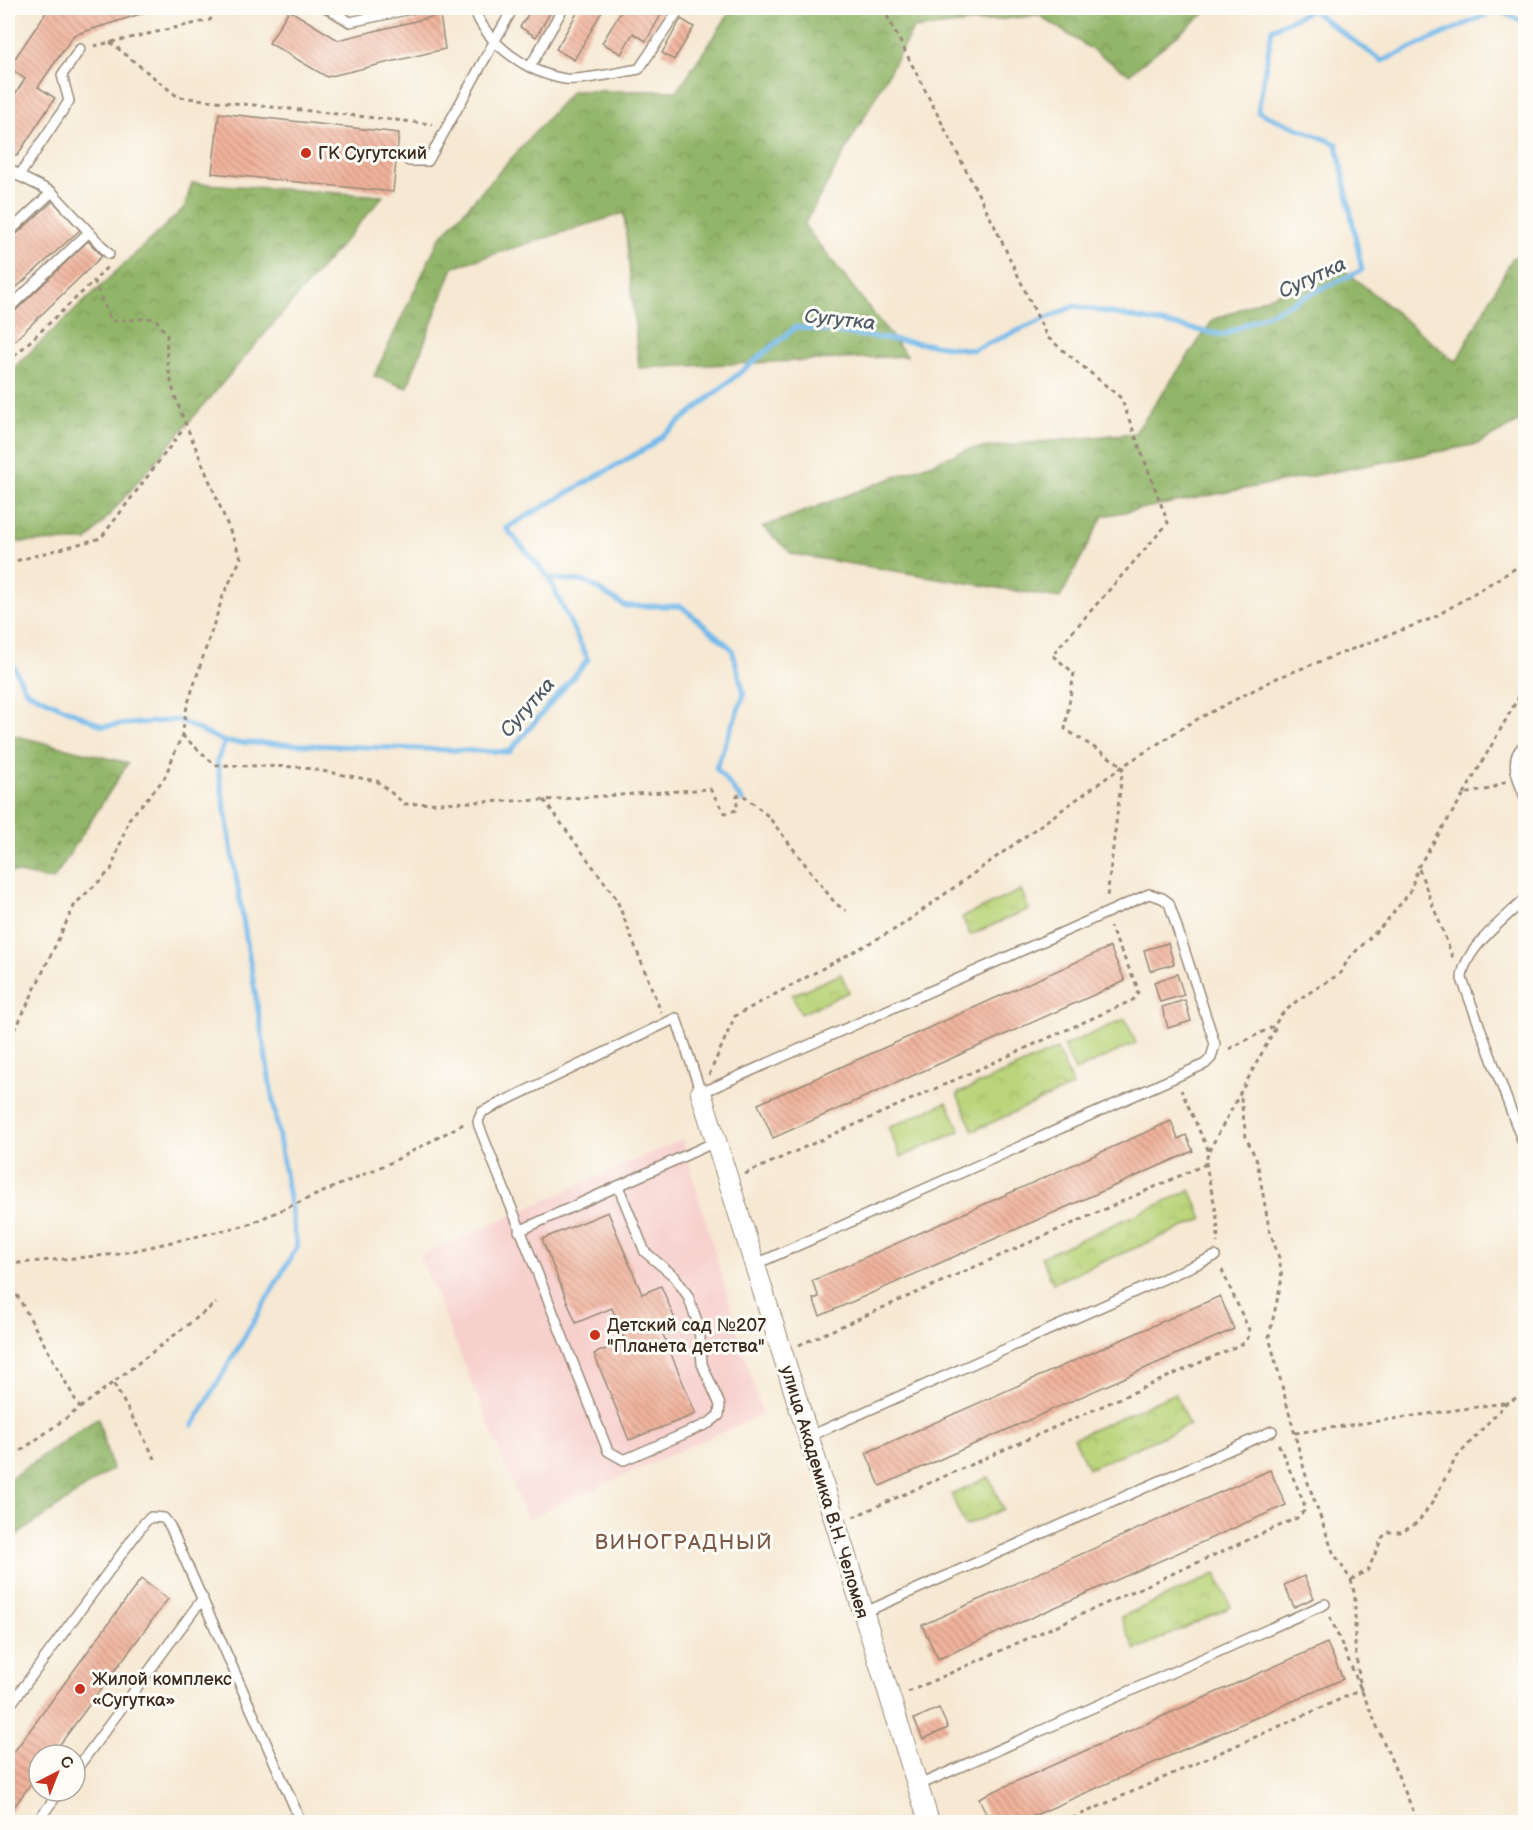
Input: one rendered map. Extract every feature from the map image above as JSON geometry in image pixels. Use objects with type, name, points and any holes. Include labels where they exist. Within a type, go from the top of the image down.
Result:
[{"type":"street","name":"улица Академика В.Н. Челомея","points":[[701,1093],[929,1822]]},
{"type":"lane","points":[[327,8],[350,22],[415,8]]},
{"type":"lane","points":[[474,8],[478,20],[493,40],[530,67],[567,79],[639,69],[680,8]]},
{"type":"lane","points":[[409,161],[428,160],[493,40],[513,8]]},
{"type":"lane","points":[[530,67],[563,8]]},
{"type":"lane","points":[[19,176],[69,101],[62,75],[80,49]]},
{"type":"lane","points":[[8,167],[19,176],[52,192],[109,254]]},
{"type":"lane","points":[[8,233],[52,192]]},
{"type":"lane","points":[[8,309],[89,232]]},
{"type":"lane","points":[[1526,744],[1515,756],[1514,764],[1526,800]]},
{"type":"lane","points":[[618,1186],[645,1252],[683,1287],[696,1315],[701,1358],[720,1405],[719,1415],[709,1423],[630,1458],[619,1459],[608,1451],[519,1231],[479,1126],[479,1116],[488,1108],[676,1018],[701,1093],[1149,894],[1162,898],[1168,903],[1213,1038],[1211,1058],[1205,1064],[754,1265]]},
{"type":"lane","points":[[1526,898],[1470,953],[1462,969],[1465,992],[1526,1151]]},
{"type":"lane","points":[[519,1231],[715,1142]]},
{"type":"lane","points":[[808,1437],[1215,1256]]},
{"type":"lane","points":[[863,1613],[1272,1431]]},
{"type":"lane","points":[[8,1708],[151,1517],[164,1518],[170,1526],[203,1598],[302,1822]]},
{"type":"lane","points":[[87,1755],[203,1598]]},
{"type":"lane","points":[[917,1786],[1325,1604]]},
{"type":"lane","points":[[37,1822],[51,1803]]},
{"type":"path","points":[[80,49],[210,20],[218,8]]},
{"type":"path","points":[[883,8],[994,225],[1027,300],[1047,337],[1121,398],[1168,523],[1052,656],[1074,673],[1065,729],[1123,766]]},
{"type":"path","points":[[110,42],[178,97],[447,126]]},
{"type":"path","points":[[8,362],[111,263],[109,254]]},
{"type":"path","points":[[8,1037],[18,1024],[75,904],[111,870],[129,819],[164,779],[182,735],[187,706],[223,596],[241,558],[201,459],[185,427],[165,359],[167,335],[155,318],[111,321],[94,281]]},
{"type":"path","points":[[8,563],[101,538],[185,427]]},
{"type":"path","points":[[701,1093],[735,1016],[899,927],[1123,766],[1191,722],[1277,678],[1433,618],[1526,562]]},
{"type":"path","points":[[1211,1058],[1275,1026],[1281,1015],[1299,999],[1341,973],[1348,959],[1385,923],[1410,892],[1418,867],[1464,794],[1526,684]]},
{"type":"path","points":[[182,735],[218,765],[300,767],[377,781],[405,804],[544,800],[710,789],[725,813],[737,810],[737,795],[742,794],[768,816],[835,903],[846,911]]},
{"type":"path","points":[[728,1182],[1133,1000],[1138,992],[1137,986],[1105,914],[1123,766]]},
{"type":"path","points":[[1464,794],[1490,789],[1517,774]]},
{"type":"path","points":[[544,800],[616,898],[666,1023]]},
{"type":"path","points":[[1418,867],[1462,979]]},
{"type":"path","points":[[835,1526],[1244,1343],[1249,1336],[1248,1330],[1215,1256],[1220,1226],[1209,1189],[1206,1162],[1240,1091],[1272,1039],[1281,1015]]},
{"type":"path","points":[[1175,1077],[1209,1152]]},
{"type":"path","points":[[1240,1091],[1246,1137],[1257,1161],[1269,1228],[1280,1258],[1282,1278],[1269,1337],[1307,1480],[1333,1552],[1351,1580],[1355,1596],[1354,1648],[1362,1690]]},
{"type":"path","points":[[8,1264],[119,1254],[247,1225],[392,1162],[479,1116]]},
{"type":"path","points":[[781,1353],[1206,1162]]},
{"type":"path","points":[[8,1279],[80,1408]]},
{"type":"path","points":[[8,1460],[114,1384],[216,1303]]},
{"type":"path","points":[[114,1384],[157,1462]]},
{"type":"path","points":[[1294,1433],[1506,1403],[1526,1393]]},
{"type":"path","points":[[1351,1580],[1368,1570],[1387,1532],[1402,1532],[1418,1522],[1432,1503],[1456,1458],[1506,1403]]},
{"type":"path","points":[[890,1700],[1298,1518],[1304,1511],[1304,1503],[1272,1431]]},
{"type":"path","points":[[1325,1604],[1418,1822]]},
{"type":"path","points":[[1064,1822],[1362,1690]]},
{"type":"shaded area","name":"Детский сад №207 \"Планета детства\"","points":[[682,1139],[762,1414],[527,1519],[420,1256]]},
{"type":"green space","points":[[733,8],[1211,8],[1129,74],[1039,15],[913,29],[804,225],[907,356],[639,368],[624,213],[453,267],[407,388],[374,376],[439,239],[572,91],[677,91]]},
{"type":"green space","points":[[192,183],[383,196],[87,541],[8,542],[8,373],[184,208]]},
{"type":"green space","points":[[1513,257],[1525,257],[1525,418],[1478,444],[1103,516],[1060,598],[792,554],[763,527],[969,449],[1135,433],[1213,320],[1341,267],[1456,362]]},
{"type":"green space","points":[[8,734],[128,763],[53,880],[8,871]]},
{"type":"green space","points":[[1021,890],[1029,909],[970,935],[962,917]]},
{"type":"green space","points":[[841,974],[849,992],[801,1014],[792,995]]},
{"type":"green space","points":[[1125,1019],[1136,1043],[1075,1071],[1064,1046]]},
{"type":"green space","points":[[1057,1049],[1073,1086],[973,1131],[957,1094]]},
{"type":"green space","points":[[947,1102],[960,1131],[901,1157],[888,1128]]},
{"type":"green space","points":[[1190,1190],[1203,1219],[1053,1283],[1041,1257]]},
{"type":"green space","points":[[1175,1393],[1189,1425],[1088,1469],[1074,1438]]},
{"type":"green space","points":[[98,1418],[112,1469],[8,1541],[8,1480]]},
{"type":"green space","points":[[989,1477],[1003,1509],[965,1526],[951,1494]]},
{"type":"green space","points":[[1216,1574],[1231,1607],[1135,1650],[1121,1617]]},
{"type":"building","points":[[49,8],[159,8],[74,35],[38,87],[55,98],[17,156],[8,149],[8,105],[25,79],[9,67]]},
{"type":"building","points":[[532,8],[553,8],[536,37],[520,27]]},
{"type":"building","points":[[580,8],[604,8],[574,60],[556,49]]},
{"type":"building","points":[[623,8],[665,8],[646,41],[633,33],[621,54],[602,43]]},
{"type":"building","points":[[289,10],[338,40],[440,15],[445,49],[327,77],[269,43]]},
{"type":"building","points":[[681,19],[694,27],[674,60],[662,53]]},
{"type":"building","name":"ГК Сугутский","points":[[219,113],[399,133],[393,192],[212,173]]},
{"type":"building","points":[[53,201],[80,230],[8,295],[8,242]]},
{"type":"building","points":[[88,241],[102,256],[8,347],[8,318]]},
{"type":"building","points":[[1168,943],[1174,964],[1150,971],[1144,950]]},
{"type":"building","points":[[1110,947],[1125,981],[773,1138],[758,1104]]},
{"type":"building","points":[[1177,974],[1184,995],[1160,1002],[1154,982]]},
{"type":"building","points":[[1185,1000],[1191,1021],[1168,1028],[1162,1007]]},
{"type":"building","points":[[1171,1121],[1178,1139],[1186,1135],[1193,1151],[820,1316],[813,1299],[819,1297],[812,1281]]},
{"type":"building","points":[[608,1212],[642,1294],[661,1286],[675,1319],[659,1325],[696,1414],[629,1440],[594,1354],[625,1341],[612,1308],[576,1323],[542,1239]]},
{"type":"building","points":[[1220,1296],[1234,1329],[880,1486],[866,1453]]},
{"type":"building","points":[[1270,1470],[1286,1505],[938,1659],[922,1625]]},
{"type":"building","points":[[1304,1576],[1314,1598],[1294,1607],[1284,1585]]},
{"type":"building","name":"Жилой комплекс «Сугутка»","points":[[141,1579],[168,1599],[61,1743],[27,1743],[27,1789],[8,1815],[8,1760]]},
{"type":"building","points":[[1327,1643],[1343,1679],[1020,1822],[990,1822],[979,1798]]},
{"type":"building","points":[[939,1708],[948,1728],[923,1739],[914,1719]]},
{"type":"waterway","name":"Сугутка","points":[[8,655],[26,691],[103,726],[178,720],[225,742],[509,752],[588,660],[549,578],[506,528],[650,446],[796,327],[973,350],[1075,306],[1223,335],[1362,270],[1337,144],[1258,112],[1272,29],[1311,10],[1382,61],[1497,10],[1526,23]]},
{"type":"waterway","points":[[549,578],[587,582],[625,606],[681,606],[732,649],[744,694],[716,768],[743,801]]},
{"type":"waterway","points":[[193,1425],[297,1247],[217,761],[225,742]]},
{"type":"place","name":"ГК Сугутский","points":[[306,153]]},
{"type":"place","name":"Детский сад №207 \"Планета детства\"","points":[[595,1335]]},
{"type":"place","name":"Жилой комплекс «Сугутка»","points":[[80,1689]]},
{"type":"district","name":"ВИНОГРАДНЫЙ","points":[[684,1542]]}]
